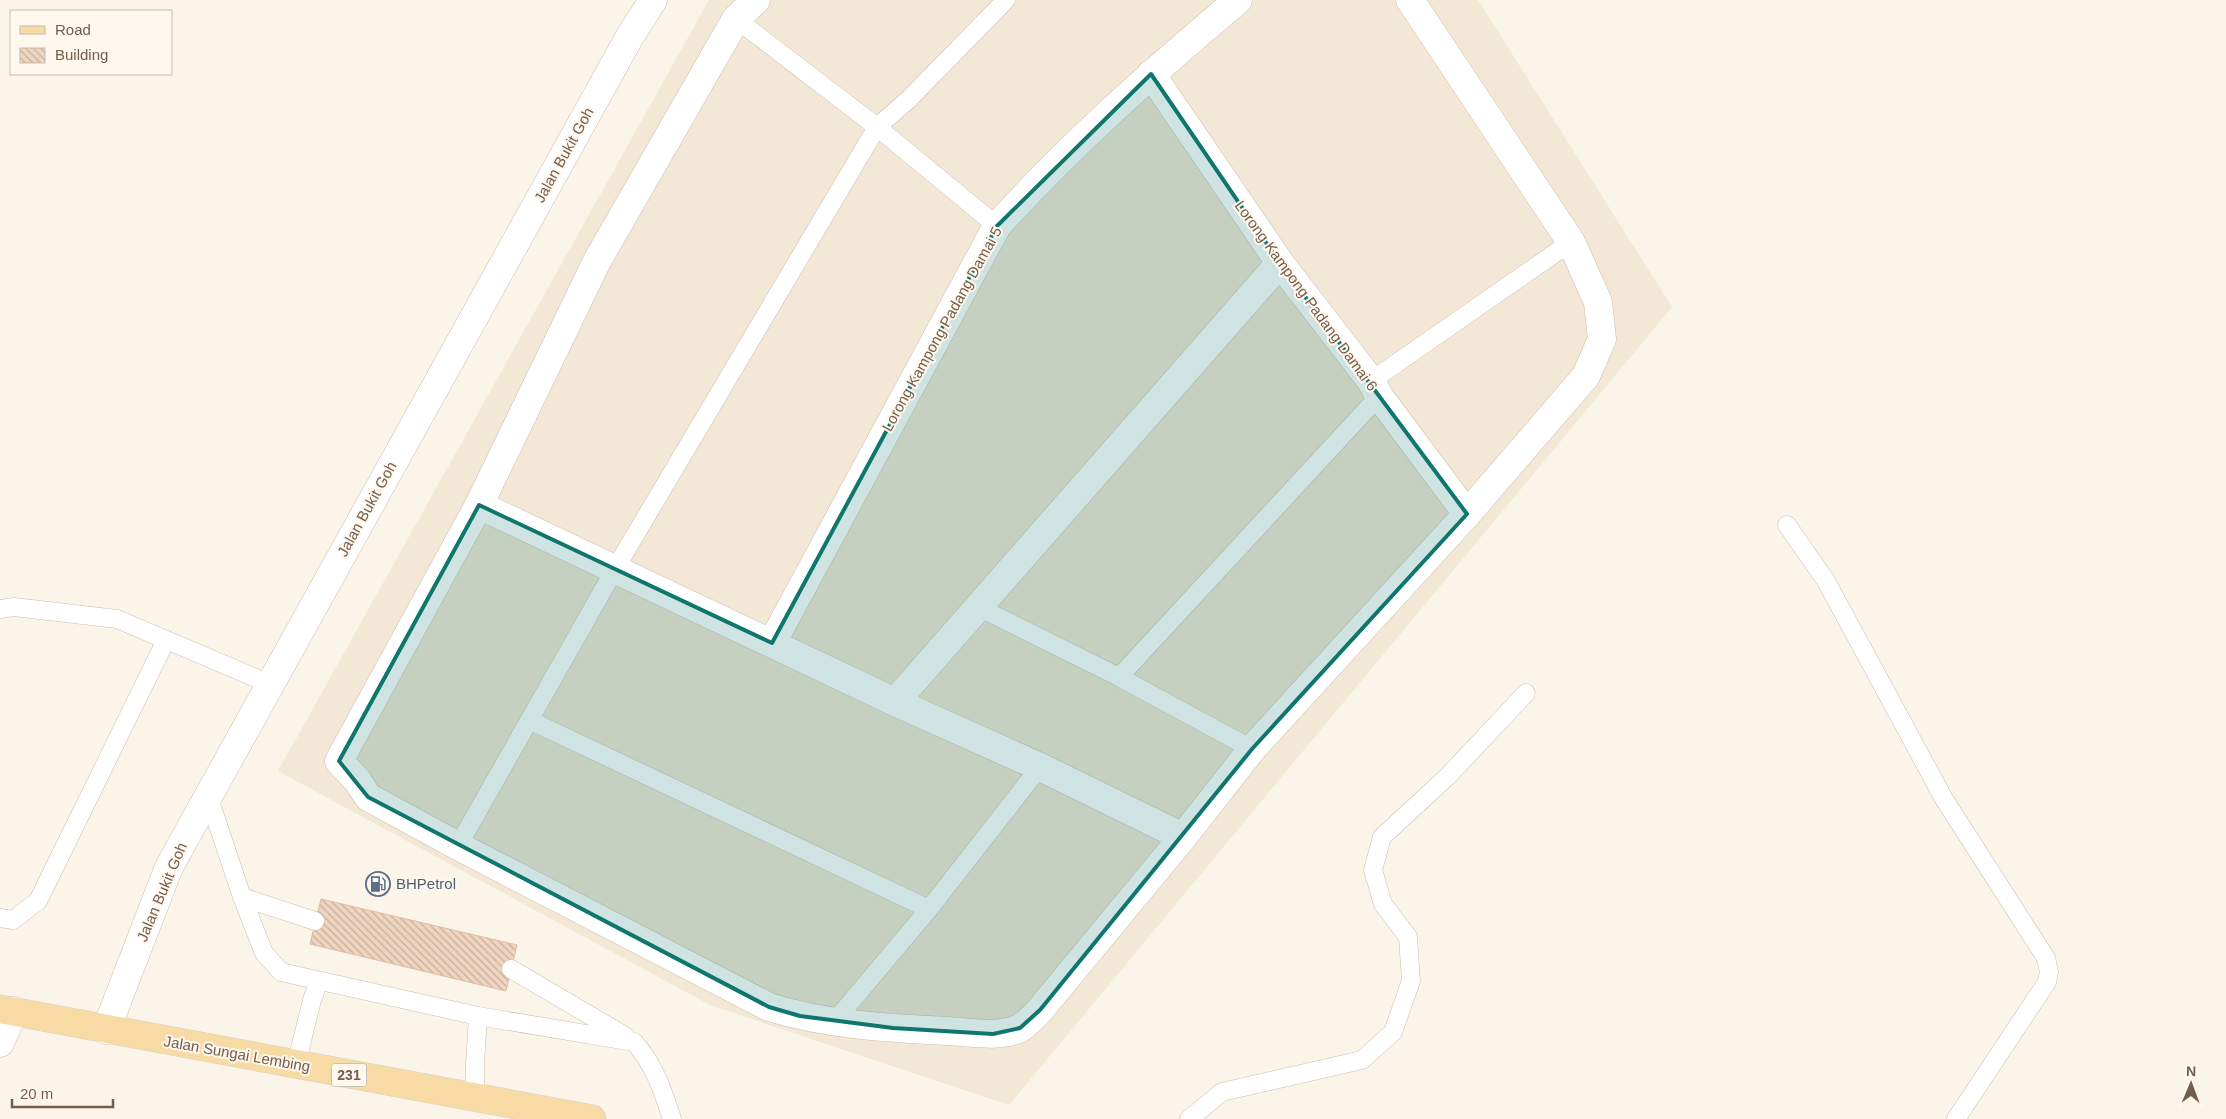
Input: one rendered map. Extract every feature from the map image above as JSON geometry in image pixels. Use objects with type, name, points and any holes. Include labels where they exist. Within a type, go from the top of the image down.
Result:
[{"type":"main road","name":"Jalan Sungai Lembing","points":[[7,1010],[106,1030],[592,1119]]},
{"type":"street","name":"Jalan Bukit Goh","points":[[106,1030],[169,867],[629,38],[654,0]]},
{"type":"street","points":[[756,0],[736,19],[597,261],[479,505],[339,761],[357,780],[368,797],[458,846],[769,1007],[800,1016],[834,1022],[893,1028],[993,1034],[1020,1028],[1040,1010],[1183,837],[1252,748],[1466,514],[1586,376],[1602,338],[1598,302],[1571,242],[1410,0]]},
{"type":"street","name":"Lorong Kampong Padang Damai 5","points":[[772,643],[997,226],[1031,188],[1150,74],[1238,0]]},
{"type":"street","name":"Lorong Kampong Padang Damai 6","points":[[1150,74],[1280,263],[1466,514]]},
{"type":"street","points":[[895,702],[1280,263]]},
{"type":"street","points":[[479,505],[895,702],[1040,767],[1183,837]]},
{"type":"street","points":[[0,1043],[7,1010]]},
{"type":"lane","points":[[458,846],[615,569],[877,127],[908,100],[1006,0]]},
{"type":"lane","points":[[736,19],[877,127],[997,226]]},
{"type":"lane","points":[[1119,677],[1375,389],[1571,242]]},
{"type":"lane","points":[[1787,525],[1826,581],[1944,799],[2046,958],[2049,972],[2048,982],[1956,1119]]},
{"type":"lane","points":[[978,606],[1119,677],[1252,748]]},
{"type":"lane","points":[[0,608],[14,607],[117,619],[270,684]]},
{"type":"lane","points":[[0,918],[13,920],[38,900],[166,640]]},
{"type":"lane","points":[[1189,1119],[1222,1092],[1362,1060],[1392,1032],[1412,981],[1408,937],[1383,904],[1373,870],[1382,837],[1448,776],[1526,693]]},
{"type":"lane","points":[[529,720],[929,909]]},
{"type":"lane","points":[[834,1022],[929,909],[1040,767]]},
{"type":"lane","points":[[208,795],[242,897],[264,953],[282,972],[478,1016],[634,1042]]},
{"type":"lane","points":[[242,897],[315,921]]},
{"type":"lane","points":[[511,969],[634,1042],[643,1051],[659,1081],[672,1119]]},
{"type":"lane","points":[[296,1065],[312,1000],[319,981]]},
{"type":"lane","points":[[475,1098],[478,1016]]},
{"type":"highlighted area","points":[[1151,74],[1280,263],[1467,514],[1252,749],[1040,1010],[1020,1028],[993,1034],[893,1028],[800,1016],[769,1007],[368,797],[339,761],[479,505],[772,643],[997,226]]},
{"type":"shaded area","points":[[709,0],[1478,0],[1672,307],[1009,1105],[710,1005],[278,771]]},
{"type":"building","points":[[321,899],[517,945],[506,991],[310,944]]},
{"type":"place","name":"BHPetrol","points":[[378,884]]}]
